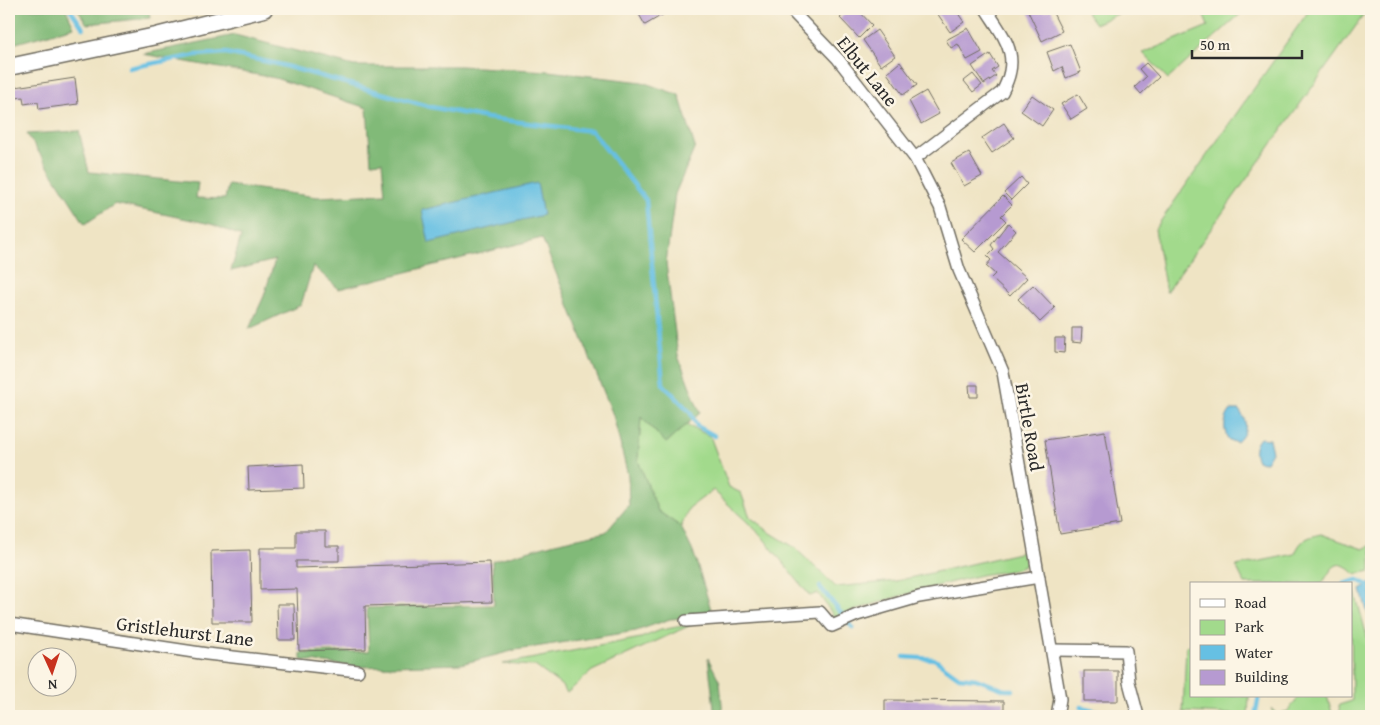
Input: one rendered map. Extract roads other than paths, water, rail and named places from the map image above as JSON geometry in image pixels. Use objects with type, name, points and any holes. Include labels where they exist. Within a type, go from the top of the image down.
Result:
[{"type":"main road","points":[[9,66],[156,36],[264,9]]},
{"type":"street","name":"Elbut Lane","points":[[790,9],[838,60],[915,158]]},
{"type":"street","points":[[915,158],[1002,92],[1011,76],[1012,59],[1009,45],[986,9]]},
{"type":"street","name":"Birtle Road","points":[[915,158],[940,207],[959,270],[1003,372],[1060,699],[1057,716]]},
{"type":"street","points":[[686,621],[820,612],[832,626],[852,617],[919,597],[1039,577]]},
{"type":"street","name":"Gristlehurst Lane","points":[[9,624],[207,654],[358,671]]},
{"type":"street","points":[[1052,650],[1126,652],[1129,682],[1138,716]]},
{"type":"water","points":[[537,183],[543,215],[429,243],[422,210]]},
{"type":"water","points":[[1231,410],[1239,410],[1246,427],[1237,442],[1229,441],[1225,429],[1225,421]]},
{"type":"water","points":[[1260,438],[1269,439],[1272,452],[1266,462],[1257,461],[1255,455],[1255,446]]},
{"type":"water","points":[[1371,583],[1371,625],[1361,590]]},
{"type":"waterway","points":[[70,9],[83,28]]},
{"type":"waterway","points":[[129,68],[196,55],[226,53],[278,64],[431,107],[487,118],[592,131],[646,200],[663,384],[690,412],[697,426],[715,436]]},
{"type":"waterway","points":[[1351,582],[1358,580],[1367,585]]},
{"type":"waterway","points":[[820,587],[853,628]]},
{"type":"waterway","points":[[904,657],[934,659],[959,677],[976,679],[1005,690],[1013,690]]},
{"type":"waterway","points":[[1255,716],[1259,698]]},
{"type":"waterway","points":[[1081,707],[1106,713]]}]
